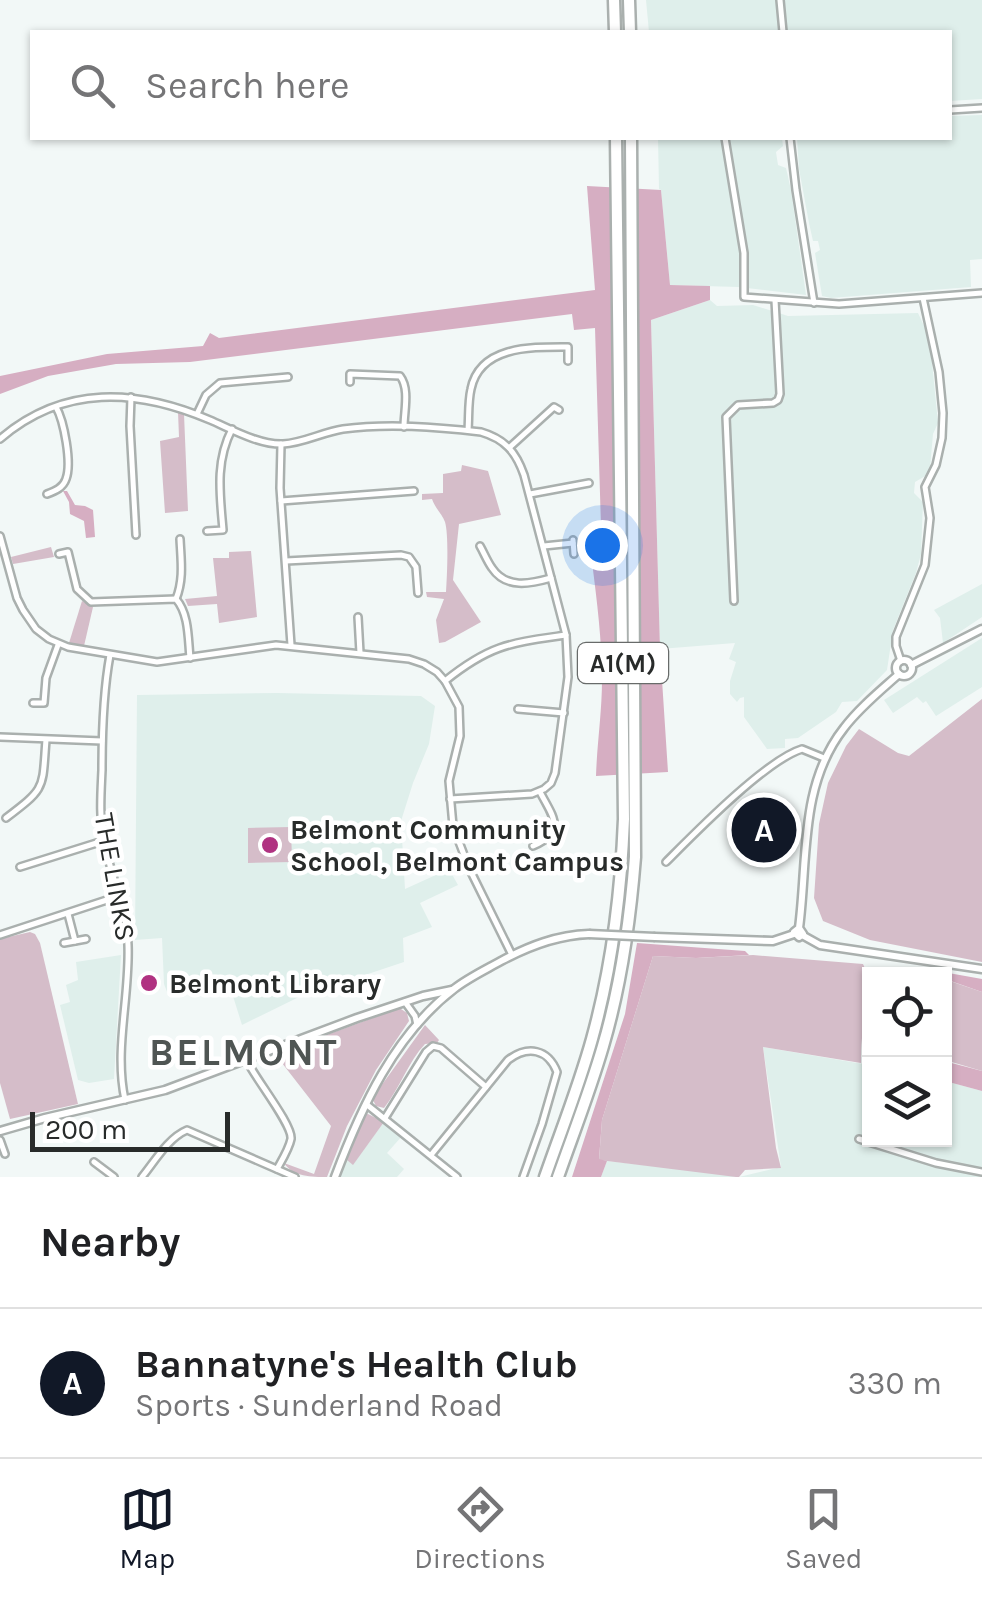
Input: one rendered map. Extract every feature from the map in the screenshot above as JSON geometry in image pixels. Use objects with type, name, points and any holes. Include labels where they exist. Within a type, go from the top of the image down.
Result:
[{"type":"highway","points":[[614,0],[614,30]]},
{"type":"highway","points":[[629,0],[630,30]]},
{"type":"highway","name":"A1(M)","points":[[544,1177],[581,1076],[601,1004],[623,856],[616,140]]},
{"type":"highway","name":"A1(M)","points":[[558,1177],[593,1079],[613,1007],[635,858],[631,140]]},
{"type":"street","points":[[780,0],[782,30]]},
{"type":"street","points":[[952,110],[982,108]]},
{"type":"street","points":[[724,140],[744,252],[744,297],[839,304],[982,293]]},
{"type":"street","points":[[790,140],[814,303]]},
{"type":"street","points":[[901,661],[896,637],[925,565],[930,518],[925,487],[936,465],[942,438],[939,372],[922,298]]},
{"type":"street","points":[[734,601],[726,417],[738,405],[778,400],[776,300]]},
{"type":"street","points":[[468,431],[471,390],[477,374],[490,359],[525,349],[568,346],[568,361]]},
{"type":"street","points":[[350,382],[350,374],[400,376],[405,390],[404,427]]},
{"type":"street","points":[[197,414],[206,395],[220,383],[288,377]]},
{"type":"street","points":[[131,397],[136,535]]},
{"type":"street","points":[[0,439],[26,420],[82,398],[131,397],[197,414],[270,443],[281,444],[338,430],[404,427],[494,436],[510,448],[518,458],[530,494],[566,636],[568,677],[556,773],[540,792],[450,799]]},
{"type":"street","points":[[47,494],[62,486],[68,474],[63,422],[56,407]]},
{"type":"street","points":[[510,448],[552,408],[560,410]]},
{"type":"street","points":[[207,531],[222,530],[220,463],[232,429]]},
{"type":"street","points":[[281,444],[291,646]]},
{"type":"street","points":[[530,494],[589,483]]},
{"type":"street","points":[[281,501],[414,491]]},
{"type":"street","points":[[0,536],[16,598],[31,623],[58,644],[157,662],[257,647],[291,646],[416,661],[431,667],[445,681],[459,707],[460,736],[449,781],[452,826],[512,956]]},
{"type":"street","points":[[176,599],[182,572],[180,539]]},
{"type":"street","points":[[544,546],[574,542],[574,554]]},
{"type":"street","points":[[484,546],[495,572],[509,582],[530,584],[551,578]]},
{"type":"street","points":[[59,554],[68,552],[76,589],[91,602],[180,602],[190,658]]},
{"type":"street","points":[[286,561],[401,554],[409,556],[416,567],[418,592]]},
{"type":"street","points":[[0,588],[13,585]]},
{"type":"street","points":[[358,617],[360,653]]},
{"type":"street","points":[[912,665],[982,629]]},
{"type":"street","points":[[445,681],[494,649],[566,636]]},
{"type":"street","points":[[33,703],[44,703],[46,678],[58,644]]},
{"type":"street","name":"THE LINKS","points":[[110,655],[105,682],[101,806],[104,841],[128,948],[120,1067],[125,1100]]},
{"type":"street","points":[[901,661],[912,665]]},
{"type":"street","points":[[899,674],[897,666],[901,661]]},
{"type":"street","points":[[899,674],[910,674],[912,665]]},
{"type":"street","points":[[799,932],[812,795],[824,758],[849,722],[899,674]]},
{"type":"street","points":[[518,709],[564,713]]},
{"type":"street","points":[[0,737],[102,741]]},
{"type":"street","points":[[6,818],[37,795],[46,740]]},
{"type":"street","points":[[666,862],[788,755],[802,749],[824,758]]},
{"type":"street","points":[[533,846],[547,840],[555,826],[540,792]]},
{"type":"street","points":[[20,867],[104,841]]},
{"type":"street","points":[[0,934],[119,896]]},
{"type":"street","points":[[68,914],[76,941]]},
{"type":"street","points":[[335,1177],[365,1103],[416,1026],[452,990],[512,956],[556,938],[589,934],[773,942],[799,932]]},
{"type":"street","points":[[799,932],[820,945],[982,970]]},
{"type":"street","points":[[64,943],[86,939]]},
{"type":"street","points":[[0,1131],[165,1090],[404,1002],[452,990]]},
{"type":"street","points":[[404,1002],[415,1016],[416,1026]]},
{"type":"street","points":[[385,1118],[433,1046],[486,1087]]},
{"type":"street","points":[[431,1155],[508,1060],[532,1050],[542,1053],[556,1072],[523,1177]]},
{"type":"street","points":[[246,1059],[290,1128],[290,1142],[277,1169]]},
{"type":"street","points":[[365,1103],[457,1177]]},
{"type":"street","points":[[142,1177],[173,1138],[187,1130],[294,1177]]},
{"type":"street","points":[[0,1140],[6,1154]]},
{"type":"street","points":[[859,1140],[936,1164],[982,1172]]},
{"type":"street","points":[[94,1162],[114,1177]]},
{"type":"shaded area","points":[[646,0],[982,0],[982,99],[952,101],[952,30],[649,30]]},
{"type":"shaded area","points":[[982,115],[982,259],[970,260],[971,287],[822,296],[815,253],[820,250],[818,241],[813,241],[809,223],[797,140],[952,140],[952,116]]},
{"type":"shaded area","points":[[658,140],[782,140],[783,146],[776,152],[778,165],[786,168],[791,190],[806,295],[670,285],[659,189]]},
{"type":"shaded area","points":[[587,186],[661,190],[670,285],[710,286],[710,300],[651,320],[660,649],[668,772],[596,776],[602,665],[592,562],[602,560],[595,328],[574,330],[572,314],[190,362],[116,364],[48,376],[0,394],[0,376],[107,354],[203,346],[210,333],[219,338],[595,290]]},
{"type":"shaded area","points":[[710,300],[717,306],[753,305],[788,316],[918,313],[932,362],[938,423],[930,468],[927,475],[915,482],[914,493],[923,502],[921,554],[893,630],[887,670],[857,701],[842,702],[836,712],[798,738],[785,739],[785,748],[767,749],[744,717],[744,697],[737,702],[730,694],[736,662],[729,659],[735,643],[660,649],[651,320]]},
{"type":"shaded area","points":[[178,412],[184,414],[188,511],[165,513],[160,441],[179,437]]},
{"type":"shaded area","points":[[462,465],[488,471],[501,515],[459,524],[453,580],[481,622],[439,643],[436,620],[444,599],[427,597],[426,592],[446,592],[446,528],[432,499],[422,500],[422,494],[443,493],[443,474],[461,471]]},
{"type":"shaded area","points":[[63,491],[67,491],[75,505],[93,510],[95,537],[86,538],[84,521],[70,514]]},
{"type":"shaded area","points":[[51,547],[54,557],[13,564],[11,557]]},
{"type":"shaded area","points":[[251,551],[257,617],[219,623],[217,604],[188,606],[185,599],[217,596],[213,558],[229,558],[229,552]]},
{"type":"shaded area","points":[[982,584],[982,617],[943,643],[940,618],[934,610]]},
{"type":"shaded area","points":[[82,601],[93,607],[84,646],[69,643]]},
{"type":"shaded area","points":[[982,638],[982,687],[936,716],[926,701],[923,703],[917,697],[893,713],[884,700]]},
{"type":"shaded area","name":"Belmont Community School, Belmont Campus","points":[[137,695],[421,696],[435,706],[429,744],[401,821],[405,889],[449,869],[458,885],[420,903],[432,927],[403,938],[404,962],[299,997],[242,1025],[227,977],[169,997],[164,984],[162,938],[135,940]]},
{"type":"shaded area","points":[[982,699],[982,962],[870,940],[823,921],[814,898],[819,824],[828,783],[846,746],[859,729],[909,756]]},
{"type":"shaded area","points":[[291,827],[292,862],[248,863],[248,828]]},
{"type":"shaded area","points":[[30,932],[40,943],[78,1104],[10,1119],[0,1083],[0,939]]},
{"type":"shaded area","points":[[637,943],[745,951],[749,955],[653,956],[602,1120],[599,1159],[607,1161],[601,1177],[572,1177],[625,1014]]},
{"type":"shaded area","points":[[121,955],[114,1079],[89,1083],[78,1080],[60,1005],[70,1002],[66,985],[78,980],[76,962]]},
{"type":"shaded area","points":[[753,955],[863,964],[861,1063],[763,1047],[781,1168],[745,1170],[736,1177],[599,1160],[602,1120],[653,956]]},
{"type":"shaded area","points":[[952,974],[982,979],[982,992],[952,981]]},
{"type":"shaded area","points":[[952,982],[982,992],[982,1071],[952,1062]]},
{"type":"shaded area","points":[[397,1009],[407,1013],[409,1021],[376,1070],[347,1126],[327,1177],[292,1171],[284,1163],[314,1174],[331,1126],[275,1054]]},
{"type":"shaded area","points":[[425,1025],[439,1040],[425,1044],[384,1108],[376,1106],[376,1093]]},
{"type":"shaded area","points":[[763,1047],[862,1064],[862,1147],[952,1147],[952,1083],[982,1091],[982,1177],[739,1177],[781,1167]]},
{"type":"shaded area","points":[[952,1063],[982,1071],[982,1091],[952,1083]]},
{"type":"shaded area","points":[[366,1113],[384,1122],[353,1165],[347,1160]]},
{"type":"shaded area","points":[[384,1122],[402,1136],[387,1153],[404,1169],[397,1177],[340,1177],[347,1160],[353,1164]]},
{"type":"shaded area","points":[[607,1161],[726,1174],[736,1177],[601,1177]]},
{"type":"place","name":"Bannatyne's Health Club","points":[[764,830]]},
{"type":"place","name":"Belmont Community School, Belmont Campus","points":[[270,845]]},
{"type":"place","name":"Belmont Library","points":[[149,983]]},
{"type":"district","name":"BELMONT","points":[[244,1052]]}]
